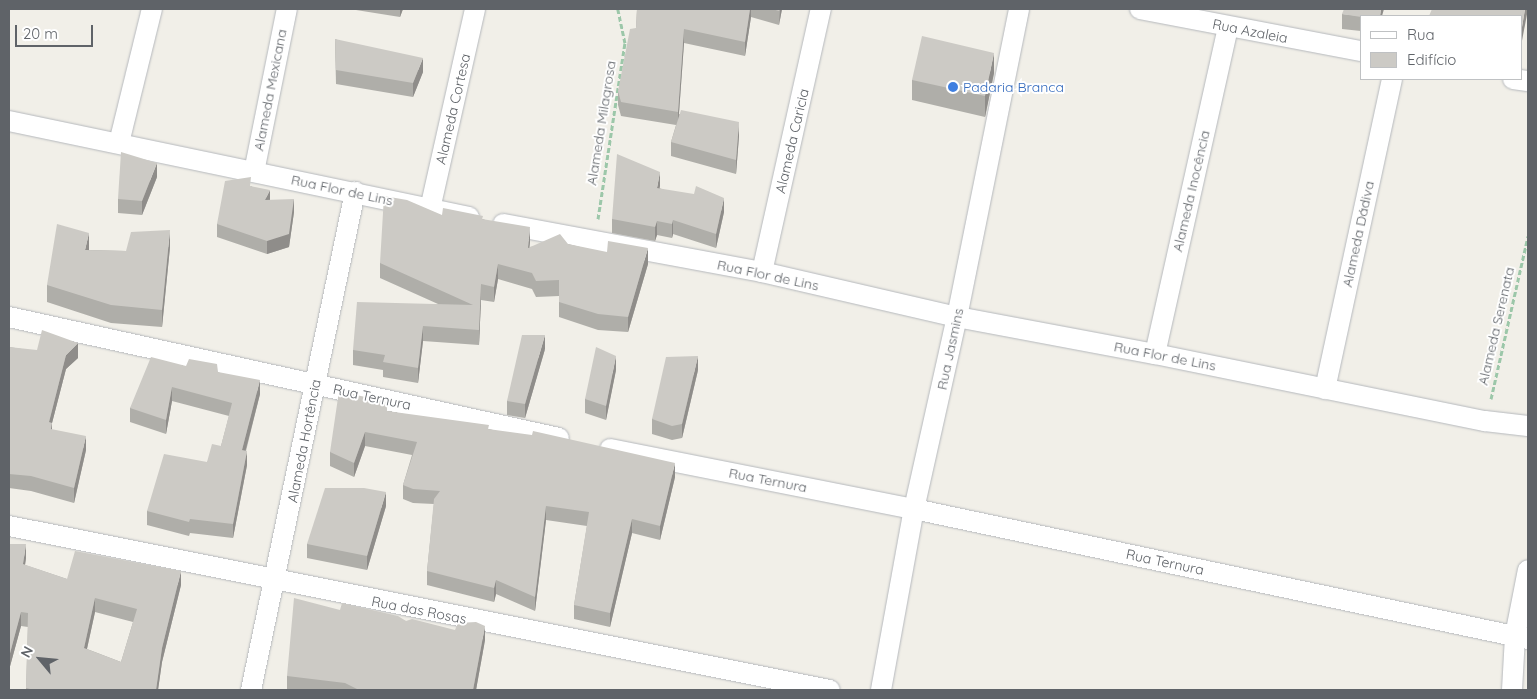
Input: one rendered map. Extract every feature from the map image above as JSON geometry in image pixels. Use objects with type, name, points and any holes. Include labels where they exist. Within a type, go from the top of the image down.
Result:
[{"type":"street","points":[[119,143],[152,9]]},
{"type":"street","name":"Alameda Mexicana","points":[[254,172],[286,9]]},
{"type":"street","name":"Alameda Cortesa","points":[[430,209],[476,9]]},
{"type":"street","name":"Alameda Caricia","points":[[762,272],[821,9]]},
{"type":"street","name":"Rua Jasmins","points":[[881,690],[914,509],[957,317],[1019,9]]},
{"type":"street","name":"Rua Azaleia","points":[[1140,9],[1228,28],[1360,51]]},
{"type":"street","name":"Alameda Inocência","points":[[1155,354],[1228,28]]},
{"type":"street","name":"Alameda Dádiva","points":[[1325,389],[1392,80]]},
{"type":"street","name":"Rua Flor de Lins","points":[[9,121],[594,242],[762,272],[957,317],[1155,354],[1485,421],[1528,426]]},
{"type":"street","name":"Alameda Hortência","points":[[251,690],[276,581],[355,192]]},
{"type":"street","name":"Rua Ternura","points":[[9,317],[586,444],[914,509],[1522,638]]},
{"type":"street","name":"Rua das Rosas","points":[[9,526],[276,581],[830,690]]},
{"type":"street","points":[[1512,690],[1522,638],[1528,570]]},
{"type":"path","name":"Alameda Milagrosa","points":[[594,242],[625,43],[618,9]]},
{"type":"path","name":"Alameda Serenata","points":[[1485,421],[1528,236]]},
{"type":"building","points":[[637,9],[750,9],[745,42],[684,29],[678,112],[621,102],[618,91],[630,29],[636,28]]},
{"type":"building","points":[[1344,9],[1381,9],[1380,15],[1360,15],[1360,17],[1342,14]]},
{"type":"building","points":[[1432,9],[1525,9],[1522,27],[1522,15],[1429,15]]},
{"type":"building","points":[[922,36],[994,53],[985,96],[912,80]]},
{"type":"building","points":[[335,39],[423,58],[413,83],[336,70]]},
{"type":"building","points":[[681,110],[739,122],[736,160],[671,142]]},
{"type":"building","points":[[121,152],[157,163],[142,201],[118,199]]},
{"type":"building","points":[[617,154],[660,172],[657,188],[694,194],[696,186],[724,198],[716,234],[673,220],[672,224],[657,221],[655,227],[612,219]]},
{"type":"building","points":[[251,177],[250,186],[270,190],[265,200],[294,199],[289,234],[267,241],[217,224],[225,181]]},
{"type":"building","points":[[384,196],[407,200],[442,215],[443,208],[483,216],[482,219],[530,227],[528,248],[560,234],[568,244],[607,252],[608,241],[648,248],[628,317],[598,314],[559,302],[559,280],[536,281],[532,273],[498,264],[494,287],[481,284],[479,330],[423,326],[418,368],[383,362],[385,355],[353,350],[357,302],[473,305],[380,263]]},
{"type":"building","points":[[57,224],[89,233],[85,250],[126,251],[131,232],[170,230],[162,310],[111,305],[47,285]]},
{"type":"building","points":[[42,330],[78,343],[66,355],[49,422],[52,423],[51,429],[86,436],[74,488],[31,476],[9,474],[9,347],[37,350]]},
{"type":"building","points":[[522,335],[545,335],[525,404],[507,401]]},
{"type":"building","points":[[596,347],[616,356],[606,406],[585,399]]},
{"type":"building","points":[[698,356],[682,424],[672,426],[652,419],[666,357]]},
{"type":"building","points":[[151,357],[186,366],[189,359],[217,364],[218,372],[260,380],[242,450],[247,451],[233,524],[190,519],[189,522],[147,511],[164,454],[207,462],[212,444],[221,446],[232,403],[172,387],[166,420],[130,408]]},
{"type":"building","points":[[339,391],[387,402],[387,411],[489,425],[488,429],[532,435],[533,431],[675,463],[660,526],[632,519],[610,613],[574,605],[589,512],[546,506],[535,597],[496,580],[494,588],[427,571],[434,499],[440,491],[413,489],[403,485],[417,442],[365,432],[354,463],[330,452]]},
{"type":"building","points":[[325,488],[364,488],[386,492],[367,556],[307,544]]},
{"type":"building","points":[[9,544],[26,544],[23,564],[67,579],[75,551],[181,571],[162,648],[156,690],[34,690],[26,688],[28,613],[21,612],[9,657]],"holes":[[[95,598],[137,609],[121,662],[84,648]]]},
{"type":"building","points":[[294,598],[340,610],[342,603],[398,616],[406,621],[412,619],[455,630],[458,623],[476,622],[485,626],[473,690],[359,690],[345,683],[287,676]]},
{"type":"place","name":"Padaria Branca","points":[[953,87]]}]
